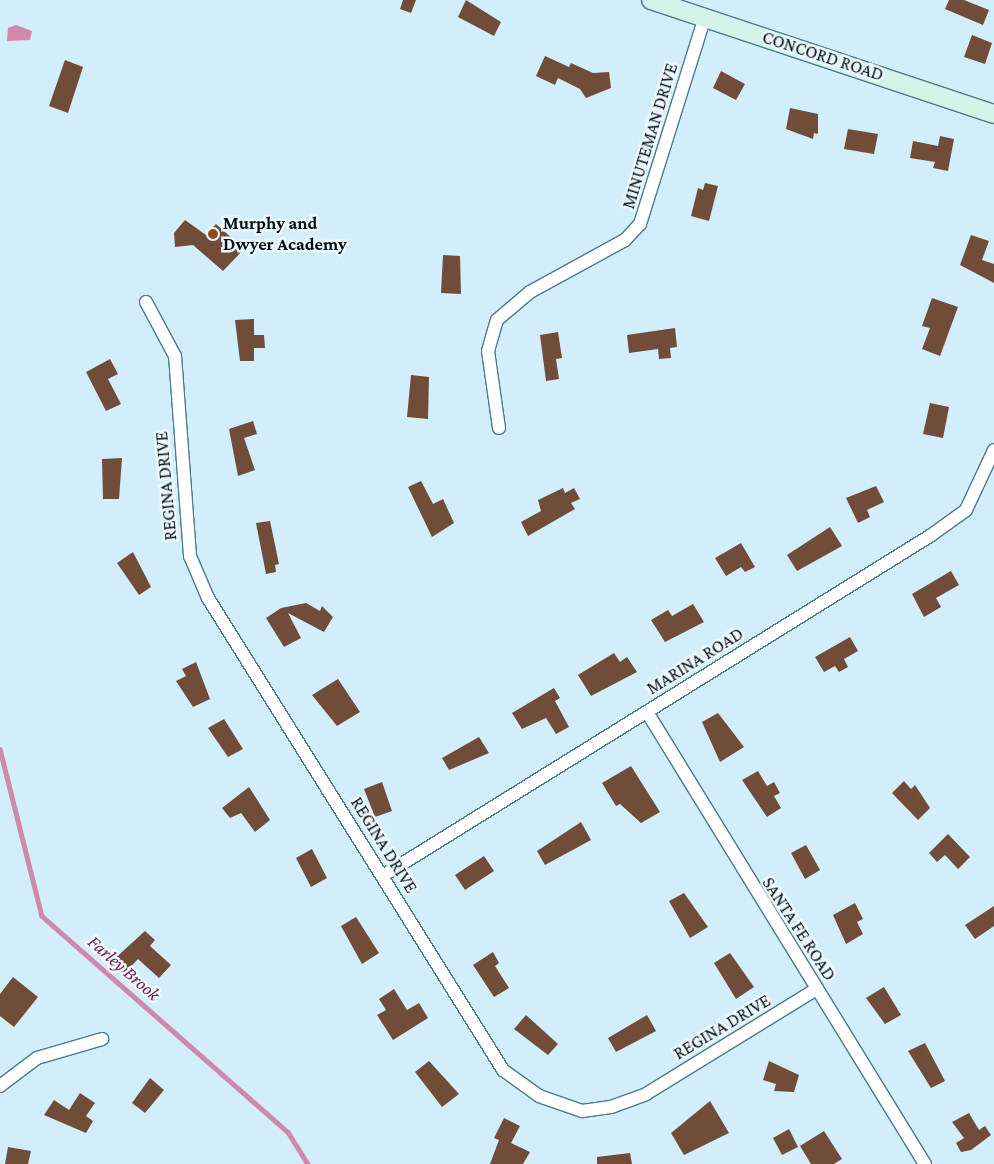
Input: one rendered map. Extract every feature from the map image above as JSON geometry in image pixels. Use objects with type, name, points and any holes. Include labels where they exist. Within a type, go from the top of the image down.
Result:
[{"type":"main road","name":"CONCORD ROAD","points":[[651,0],[994,114]]},
{"type":"street","name":"MINUTEMAN DRIVE","points":[[499,428],[488,351],[497,320],[530,292],[625,240],[640,224],[705,17]]},
{"type":"street","name":"REGINA DRIVE","points":[[146,302],[175,356],[190,556],[208,598],[384,875],[503,1070],[539,1096],[582,1111],[611,1107],[646,1094],[816,988]]},
{"type":"street","name":"MARINA ROAD","points":[[384,875],[647,712],[966,510],[994,450]]},
{"type":"street","name":"SANTA FE ROAD","points":[[647,712],[925,1164]]},
{"type":"street","points":[[0,1086],[37,1058],[102,1038]]},
{"type":"shaded area","points":[[16,25],[32,31],[30,40],[7,41],[8,28]]},
{"type":"building","points":[[403,0],[416,0],[411,13],[400,9]]},
{"type":"building","points":[[466,0],[501,22],[494,36],[458,17]]},
{"type":"building","points":[[949,0],[964,0],[989,10],[983,25],[945,9]]},
{"type":"building","points":[[972,35],[992,43],[985,64],[964,57]]},
{"type":"building","points":[[545,56],[569,67],[571,63],[593,73],[609,72],[611,88],[586,98],[580,89],[558,78],[555,85],[536,76]]},
{"type":"building","points":[[65,60],[83,67],[68,113],[49,106]]},
{"type":"building","points":[[721,71],[745,84],[736,100],[713,88]]},
{"type":"building","points":[[790,108],[818,114],[818,134],[814,133],[813,139],[786,129]]},
{"type":"building","points":[[848,129],[878,134],[874,154],[844,149]]},
{"type":"building","points":[[940,136],[954,139],[948,171],[933,168],[935,162],[910,158],[913,141],[938,146]]},
{"type":"building","points":[[705,183],[718,186],[709,221],[691,216],[698,188],[703,190]]},
{"type":"building","points":[[185,220],[206,235],[216,224],[244,249],[223,271],[193,245],[175,247],[174,233]]},
{"type":"building","points":[[971,235],[989,241],[982,260],[994,264],[994,283],[960,265]]},
{"type":"building","points":[[443,255],[460,256],[461,294],[441,293]]},
{"type":"building","points":[[932,298],[958,307],[940,356],[922,349],[930,328],[922,326]]},
{"type":"building","points":[[254,319],[254,335],[264,335],[265,348],[254,348],[254,361],[240,361],[235,320]]},
{"type":"building","points":[[675,328],[677,347],[670,348],[671,358],[659,359],[658,349],[629,353],[627,335]]},
{"type":"building","points":[[558,332],[562,358],[556,359],[559,379],[546,381],[540,335]]},
{"type":"building","points":[[110,359],[118,374],[108,379],[121,404],[106,411],[86,372]]},
{"type":"building","points":[[411,375],[429,377],[428,419],[407,417]]},
{"type":"building","points":[[930,403],[949,407],[943,438],[923,434]]},
{"type":"building","points":[[253,421],[257,434],[244,438],[255,470],[238,476],[229,429]]},
{"type":"building","points":[[122,458],[119,499],[103,499],[102,459]]},
{"type":"building","points":[[421,481],[433,504],[443,499],[454,523],[432,537],[408,487]]},
{"type":"building","points":[[876,486],[884,502],[867,510],[870,517],[858,523],[846,498]]},
{"type":"building","points":[[563,488],[565,493],[574,488],[580,499],[571,503],[575,509],[528,536],[521,522],[541,511],[538,500]]},
{"type":"building","points":[[270,521],[279,564],[275,565],[276,572],[266,574],[256,523]]},
{"type":"building","points":[[830,527],[842,546],[797,571],[787,555]]},
{"type":"building","points":[[741,543],[755,567],[745,572],[741,567],[726,576],[715,558]]},
{"type":"building","points":[[133,552],[151,587],[139,595],[117,563]]},
{"type":"building","points":[[951,571],[959,585],[936,598],[941,607],[924,617],[912,594]]},
{"type":"building","points":[[306,603],[320,611],[322,606],[333,617],[324,632],[288,613],[301,638],[284,647],[266,618],[281,608]]},
{"type":"building","points":[[693,604],[704,622],[665,642],[651,620],[668,610],[672,616]]},
{"type":"building","points":[[850,637],[858,651],[844,659],[848,667],[839,672],[835,666],[824,672],[815,657]]},
{"type":"building","points":[[614,653],[620,662],[627,657],[637,672],[591,696],[578,675]]},
{"type":"building","points":[[196,662],[210,699],[193,707],[176,681],[186,676],[182,669]]},
{"type":"building","points":[[338,679],[360,712],[337,726],[312,695]]},
{"type":"building","points":[[554,688],[560,698],[555,701],[569,727],[556,734],[546,718],[522,729],[512,713]]},
{"type":"building","points":[[718,713],[744,747],[720,762],[702,722]]},
{"type":"building","points":[[224,719],[243,749],[228,757],[208,728]]},
{"type":"building","points":[[479,737],[489,753],[449,770],[442,758]]},
{"type":"building","points":[[631,766],[660,812],[641,823],[620,804],[616,806],[602,783]]},
{"type":"building","points":[[758,771],[767,786],[774,782],[780,793],[774,796],[781,808],[767,817],[742,780]]},
{"type":"building","points":[[904,781],[911,789],[915,785],[930,808],[918,820],[892,793]]},
{"type":"building","points":[[382,782],[392,811],[375,817],[364,789]]},
{"type":"building","points":[[249,787],[270,820],[255,832],[241,813],[230,818],[222,808]]},
{"type":"building","points":[[581,822],[591,840],[545,865],[537,851]]},
{"type":"building","points":[[948,834],[970,857],[958,869],[945,855],[937,862],[929,853]]},
{"type":"building","points":[[806,845],[820,870],[805,879],[791,853]]},
{"type":"building","points":[[312,849],[327,878],[311,887],[296,858]]},
{"type":"building","points":[[484,856],[494,871],[465,890],[455,875]]},
{"type":"building","points":[[684,893],[708,927],[690,938],[669,901]]},
{"type":"building","points":[[855,903],[863,919],[857,922],[863,934],[846,944],[833,915]]},
{"type":"building","points":[[994,906],[994,926],[975,939],[965,925]]},
{"type":"building","points":[[356,917],[379,953],[362,964],[341,926]]},
{"type":"building","points":[[145,931],[155,940],[150,946],[171,965],[159,978],[138,959],[124,974],[111,962]]},
{"type":"building","points":[[493,952],[499,963],[495,966],[509,988],[494,997],[473,965]]},
{"type":"building","points":[[730,953],[754,987],[736,999],[714,963]]},
{"type":"building","points":[[13,977],[38,997],[14,1027],[0,1016],[0,994]]},
{"type":"building","points":[[884,987],[901,1015],[885,1024],[866,998]]},
{"type":"building","points":[[394,989],[407,1010],[419,1003],[428,1018],[393,1040],[377,1015],[386,1010],[379,999]]},
{"type":"building","points":[[526,1015],[558,1044],[548,1055],[514,1029]]},
{"type":"building","points":[[647,1015],[656,1031],[616,1052],[608,1038]]},
{"type":"building","points":[[925,1043],[945,1081],[931,1088],[908,1051]]},
{"type":"building","points":[[429,1061],[459,1094],[442,1107],[415,1072]]},
{"type":"building","points":[[769,1061],[799,1075],[794,1092],[774,1091],[776,1084],[763,1080]]},
{"type":"building","points":[[150,1078],[164,1090],[145,1113],[132,1103]]},
{"type":"building","points":[[80,1093],[95,1103],[86,1116],[93,1121],[86,1133],[44,1115],[54,1100],[69,1110]]},
{"type":"building","points":[[710,1101],[729,1133],[684,1155],[671,1133]]},
{"type":"building","points":[[969,1113],[979,1130],[985,1126],[991,1135],[971,1150],[961,1152],[956,1143],[964,1138],[952,1122]]},
{"type":"building","points":[[504,1118],[520,1126],[511,1143],[530,1152],[523,1164],[490,1164],[499,1140],[494,1138]]},
{"type":"building","points":[[789,1129],[798,1147],[782,1155],[773,1138]]},
{"type":"building","points":[[824,1131],[842,1159],[834,1164],[811,1164],[800,1146]]},
{"type":"building","points":[[8,1147],[31,1151],[28,1164],[5,1164]]},
{"type":"building","points":[[630,1153],[632,1164],[597,1164],[597,1157]]},
{"type":"waterway","name":"Farley Brook","points":[[0,749],[42,916],[288,1132],[308,1164]]},
{"type":"place","name":"Murphy and Dwyer Academy","points":[[213,234]]}]
